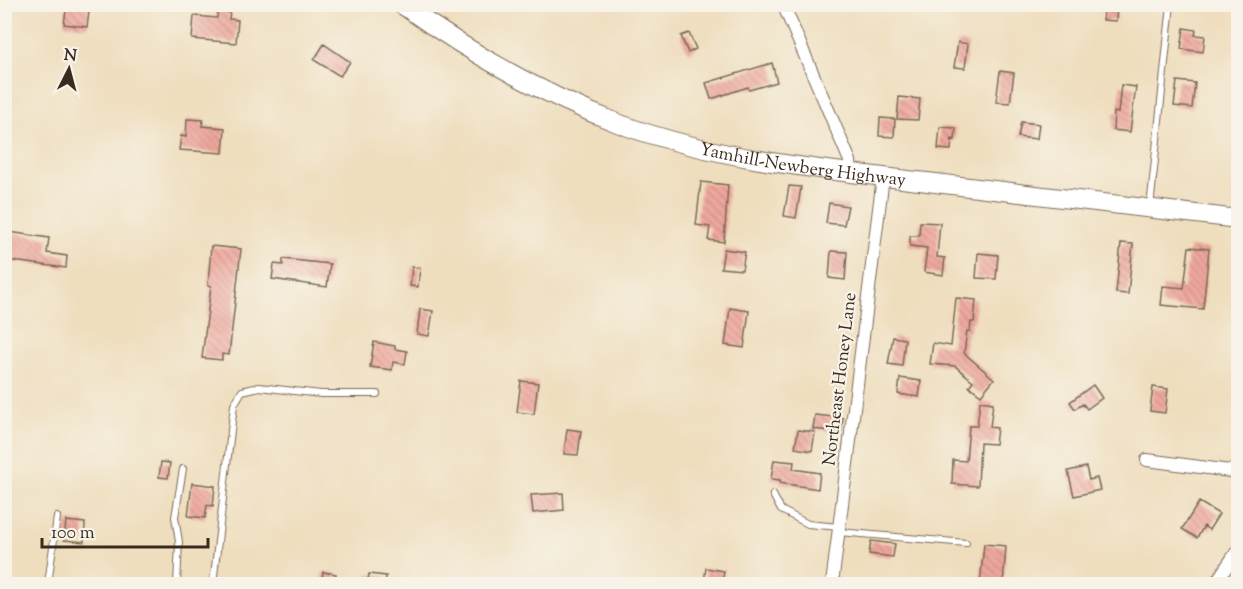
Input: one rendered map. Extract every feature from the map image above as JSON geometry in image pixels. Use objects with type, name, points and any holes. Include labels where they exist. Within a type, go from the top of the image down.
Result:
[{"type":"main road","name":"Yamhill-Newberg Highway","points":[[401,4],[456,43],[539,89],[621,124],[713,151],[763,161],[851,173],[1239,219]]},
{"type":"street","points":[[783,4],[850,161],[851,173]]},
{"type":"street","name":"Northeast Honey Lane","points":[[832,585],[883,177]]},
{"type":"street","points":[[1147,460],[1239,472]]},
{"type":"street","points":[[1215,585],[1239,550]]},
{"type":"lane","points":[[1150,208],[1171,4]]},
{"type":"lane","points":[[213,585],[234,405],[242,391],[259,387],[321,394],[377,394]]},
{"type":"lane","points":[[177,585],[179,542],[175,517],[183,469]]},
{"type":"lane","points":[[773,495],[781,510],[808,524],[839,530],[966,543]]},
{"type":"lane","points":[[48,585],[57,517]]},
{"type":"building","points":[[67,4],[90,4],[87,27],[64,24]]},
{"type":"building","points":[[1104,4],[1117,4],[1116,21],[1103,20]]},
{"type":"building","points":[[218,11],[230,12],[229,19],[238,20],[236,43],[192,39],[194,16],[217,18]]},
{"type":"building","points":[[1184,28],[1196,30],[1195,35],[1205,36],[1203,52],[1181,49]]},
{"type":"building","points":[[689,33],[696,49],[688,53],[681,36]]},
{"type":"building","points":[[958,42],[968,44],[965,68],[954,67]]},
{"type":"building","points":[[324,44],[350,62],[340,76],[314,60]]},
{"type":"building","points":[[772,63],[777,82],[749,90],[748,87],[711,99],[706,83]]},
{"type":"building","points":[[1000,71],[1014,73],[1010,103],[996,102]]},
{"type":"building","points":[[1177,81],[1195,83],[1192,108],[1174,106]]},
{"type":"building","points":[[1121,85],[1136,87],[1130,132],[1113,130],[1114,112],[1118,113]]},
{"type":"building","points":[[899,97],[920,99],[918,120],[897,119]]},
{"type":"building","points":[[880,118],[895,119],[894,137],[879,136]]},
{"type":"building","points":[[187,119],[203,120],[202,126],[225,128],[223,153],[179,150],[181,136],[186,137]]},
{"type":"building","points":[[1021,122],[1039,124],[1037,139],[1018,137]]},
{"type":"building","points":[[940,127],[956,128],[951,150],[938,149]]},
{"type":"building","points":[[701,182],[728,185],[724,242],[708,240],[710,227],[696,225]]},
{"type":"building","points":[[789,186],[801,187],[796,218],[784,216]]},
{"type":"building","points":[[829,203],[848,206],[844,225],[826,223]]},
{"type":"building","points":[[920,222],[940,223],[937,257],[945,258],[943,275],[924,272],[927,248],[910,246],[910,236],[919,236]]},
{"type":"building","points":[[9,232],[49,238],[47,253],[67,256],[66,268],[5,260]]},
{"type":"building","points":[[1121,243],[1133,244],[1128,294],[1116,293]]},
{"type":"building","points":[[211,246],[241,249],[229,355],[222,354],[222,360],[202,358],[211,286],[208,286]]},
{"type":"building","points":[[1189,247],[1209,249],[1203,309],[1161,305],[1163,286],[1184,288]]},
{"type":"building","points":[[724,249],[745,252],[742,270],[721,268]]},
{"type":"building","points":[[831,251],[847,252],[845,280],[829,278]]},
{"type":"building","points":[[978,253],[998,255],[996,279],[976,278]]},
{"type":"building","points":[[283,259],[330,264],[327,287],[272,279],[274,264],[283,265]]},
{"type":"building","points":[[412,267],[420,268],[418,287],[410,286]]},
{"type":"building","points":[[956,298],[976,300],[974,322],[971,322],[970,331],[967,331],[964,353],[994,379],[981,395],[969,386],[973,381],[955,366],[930,364],[933,343],[951,346]]},
{"type":"building","points":[[730,308],[749,311],[744,348],[725,345]]},
{"type":"building","points":[[420,309],[433,311],[429,336],[417,334]]},
{"type":"building","points":[[893,337],[905,339],[902,366],[888,364]]},
{"type":"building","points":[[374,342],[407,351],[405,364],[393,362],[392,370],[370,367]]},
{"type":"building","points":[[900,378],[921,381],[919,397],[898,394]]},
{"type":"building","points":[[521,381],[538,383],[534,414],[517,412]]},
{"type":"building","points":[[1093,385],[1102,398],[1087,409],[1083,404],[1075,409],[1070,402]]},
{"type":"building","points":[[1153,387],[1168,389],[1165,413],[1150,411]]},
{"type":"building","points":[[980,401],[993,403],[990,427],[997,428],[995,444],[980,443],[978,486],[952,484],[953,460],[966,461],[969,426],[977,426]]},
{"type":"building","points":[[815,415],[843,418],[841,432],[813,429]]},
{"type":"building","points":[[567,429],[581,431],[578,455],[564,454]]},
{"type":"building","points":[[798,430],[815,432],[812,451],[795,448]]},
{"type":"building","points":[[774,460],[794,462],[793,469],[820,473],[818,489],[780,483],[780,480],[771,479]]},
{"type":"building","points":[[161,462],[170,463],[168,478],[159,477]]},
{"type":"building","points":[[1086,467],[1089,480],[1097,478],[1100,490],[1074,496],[1068,471]]},
{"type":"building","points":[[192,483],[215,486],[213,506],[207,505],[205,518],[188,516]]},
{"type":"building","points":[[563,493],[564,510],[533,513],[531,495]]},
{"type":"building","points":[[1199,502],[1219,514],[1209,530],[1204,526],[1197,538],[1182,529]]},
{"type":"building","points":[[66,521],[85,523],[84,542],[64,540]]},
{"type":"building","points":[[871,541],[895,544],[893,557],[869,554]]},
{"type":"building","points":[[984,544],[1006,546],[1003,585],[980,585]]},
{"type":"building","points":[[706,568],[724,571],[722,585],[704,582]]},
{"type":"building","points":[[323,572],[336,574],[335,585],[321,585]]},
{"type":"building","points":[[369,574],[386,576],[385,585],[367,585]]}]
